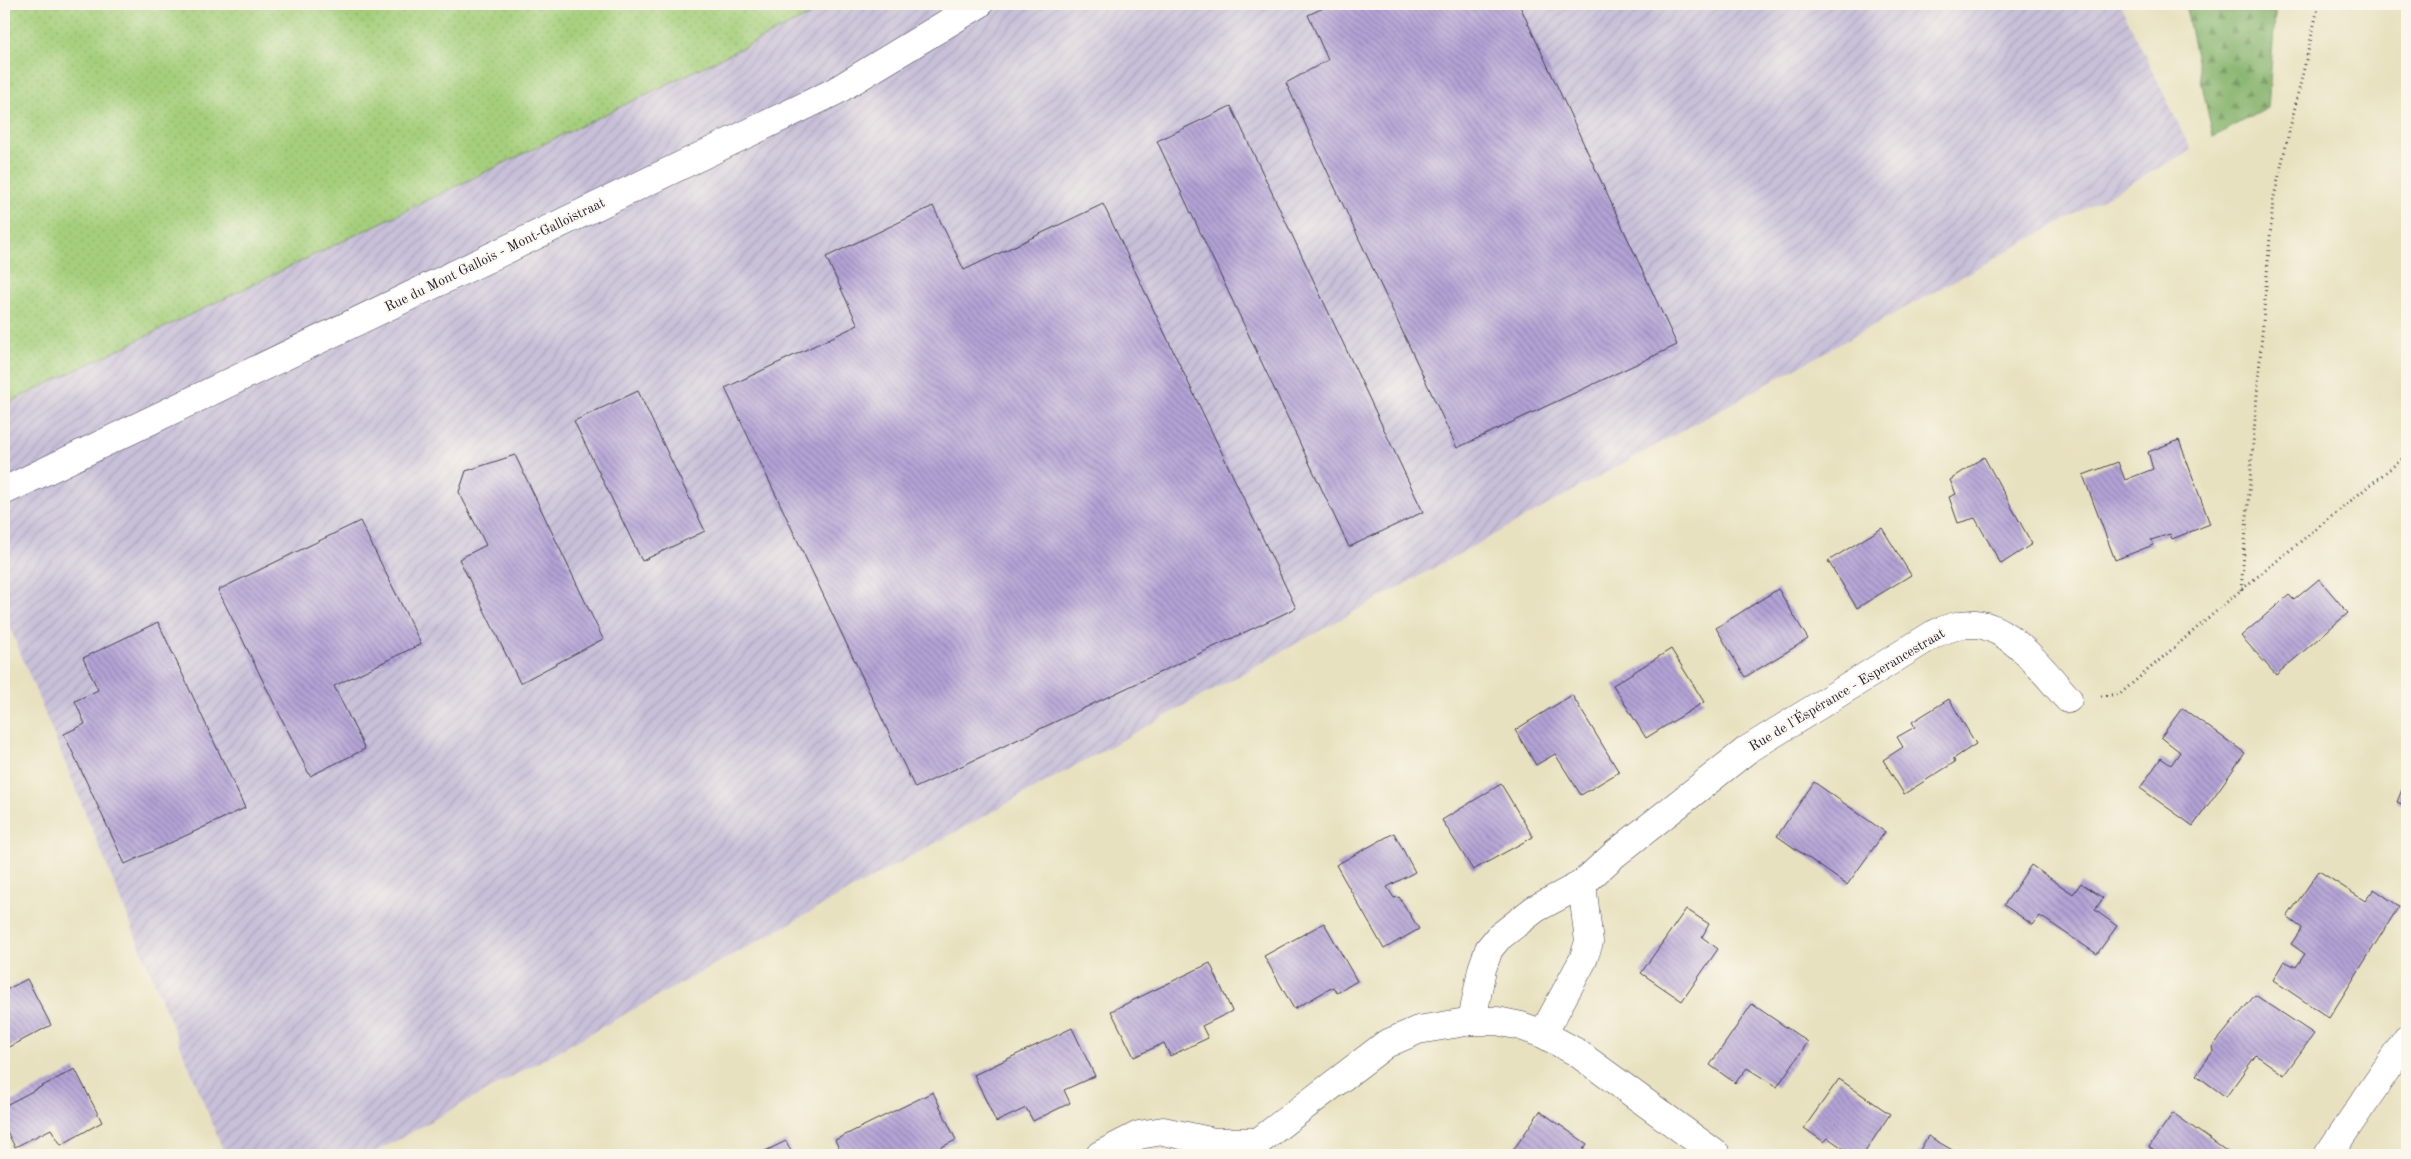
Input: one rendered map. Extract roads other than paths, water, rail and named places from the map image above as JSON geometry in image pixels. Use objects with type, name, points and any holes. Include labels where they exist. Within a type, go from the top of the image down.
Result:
[{"type":"street","name":"Rue du Mont Gallois - Mont-Galloistraat","points":[[4,491],[834,92],[979,4]]},
{"type":"street","name":"Rue de l'Éspérance - Esperancestraat","points":[[1472,1021],[1482,969],[1489,949],[1494,943],[1536,909],[1582,884],[1616,854],[1747,750],[1934,634],[1955,625],[1977,624],[1998,631],[2016,644],[2068,699]]},
{"type":"street","points":[[1543,1034],[1582,960],[1588,942],[1582,884]]},
{"type":"street","points":[[1100,1155],[1139,1135],[1163,1131],[1252,1149],[1386,1044],[1418,1030],[1472,1021],[1513,1024],[1543,1034],[1576,1052],[1717,1155]]},
{"type":"street","points":[[2328,1155],[2407,1039]]},
{"type":"street","points":[[1149,1132],[1172,1155]]}]
